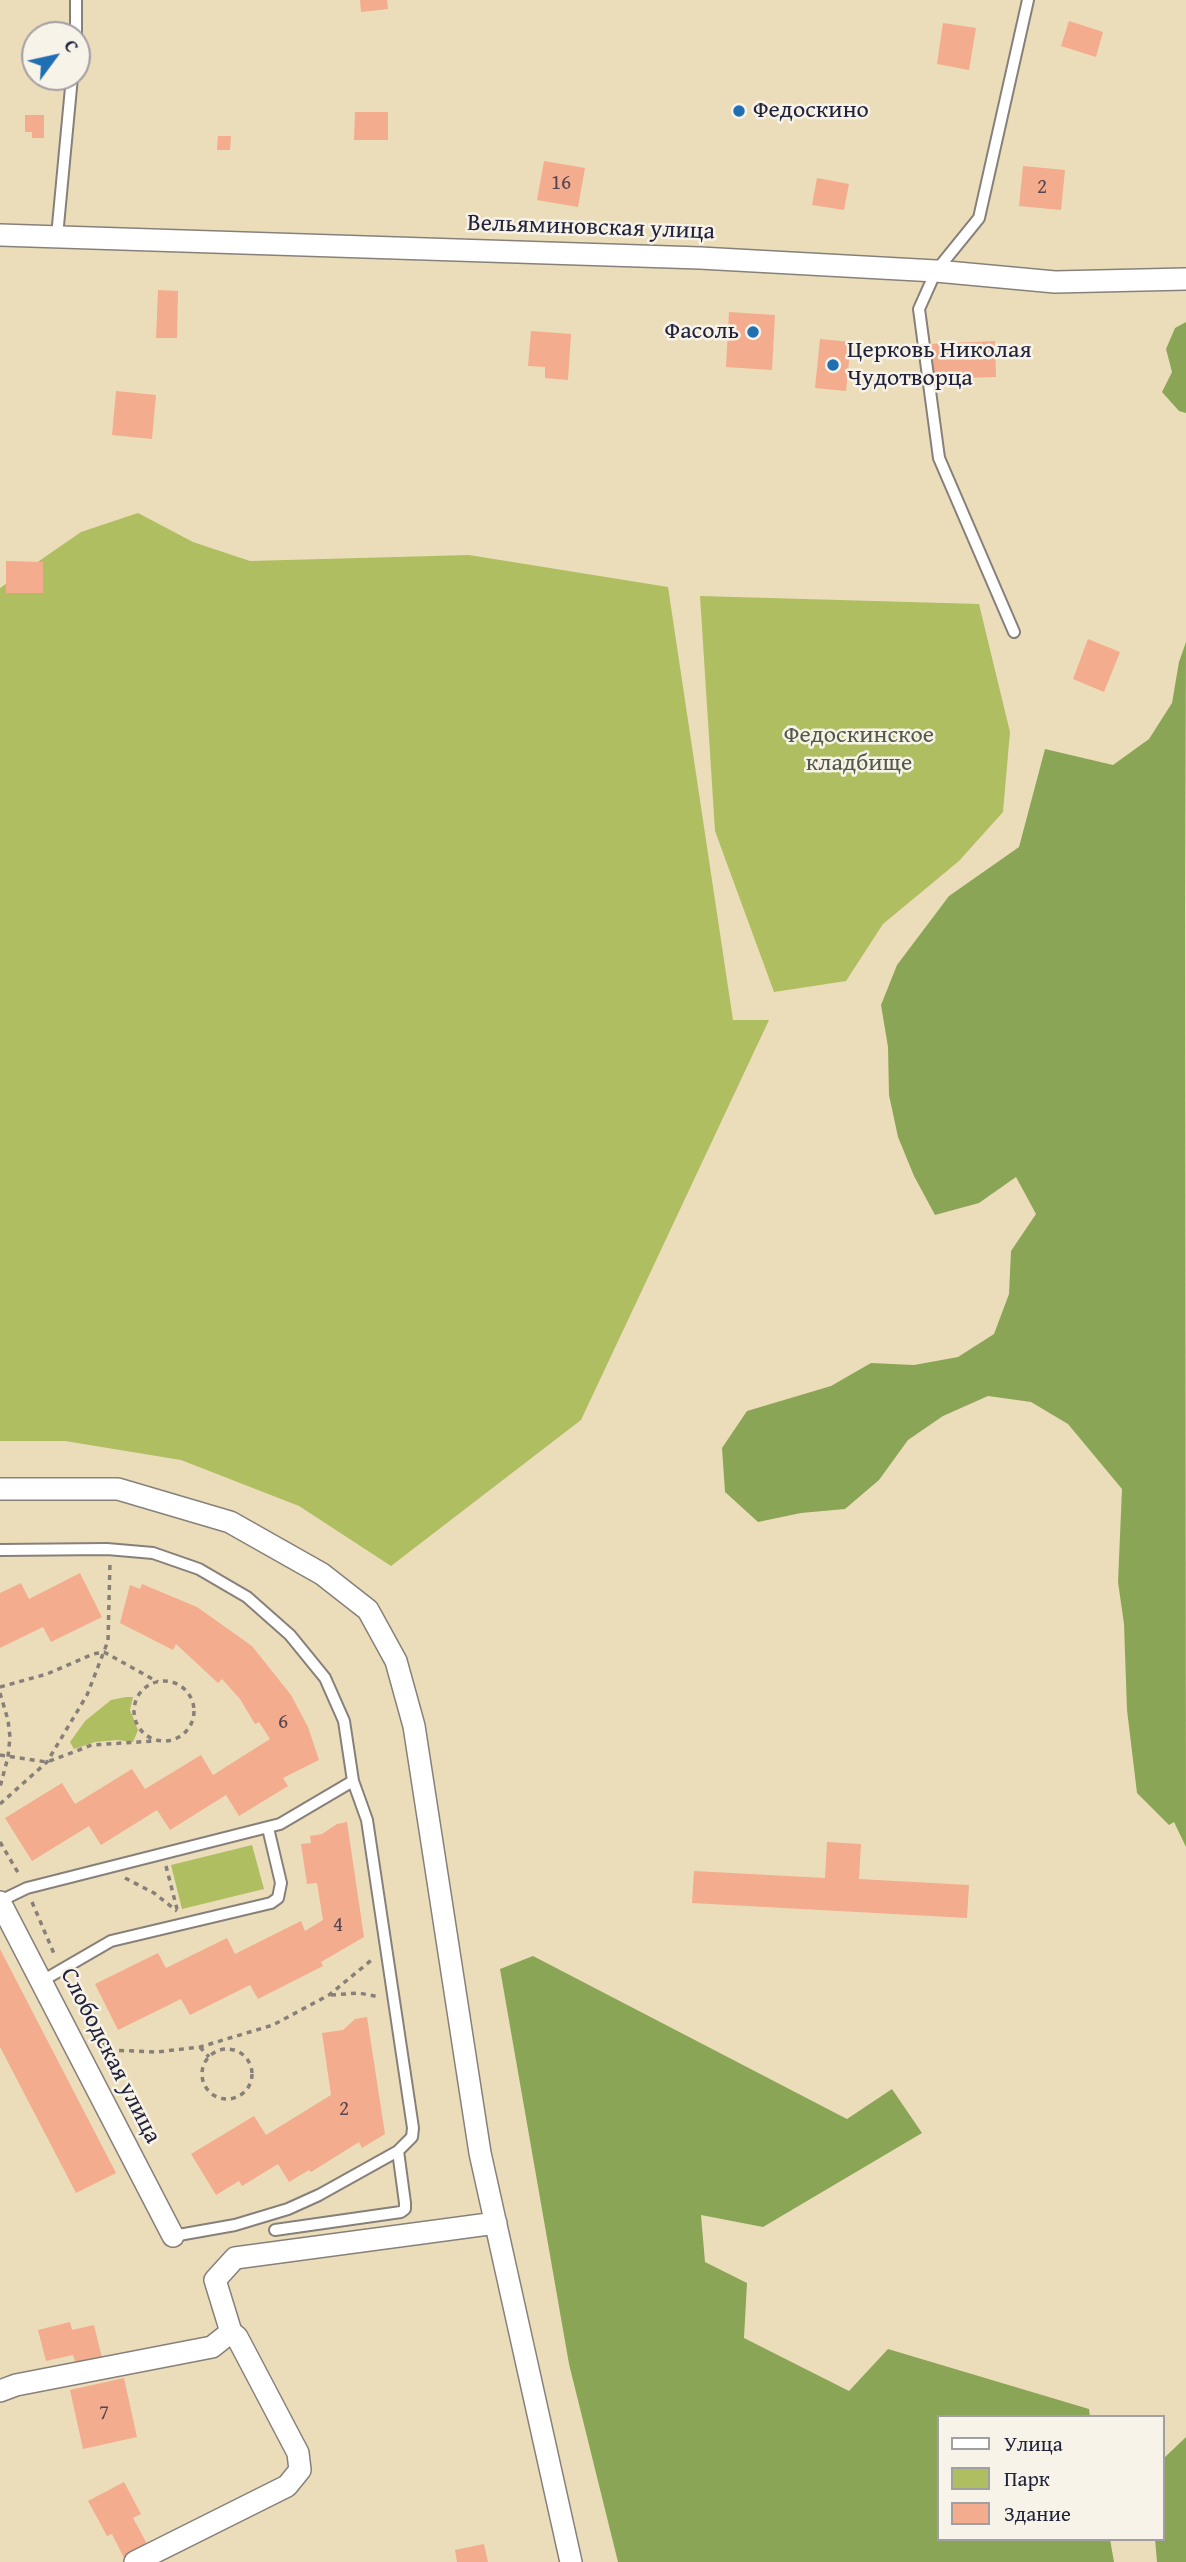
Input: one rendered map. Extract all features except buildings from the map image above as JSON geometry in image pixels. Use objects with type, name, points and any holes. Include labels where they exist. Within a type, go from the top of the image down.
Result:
[{"type":"street","name":"Вельяминовская улица","points":[[0,234],[700,258],[936,271],[1055,282],[1183,279]]},
{"type":"street","points":[[0,1489],[118,1489],[230,1522],[322,1574],[368,1610],[396,1661],[414,1726],[478,2139],[571,2562]]},
{"type":"street","name":"Слободская улица","points":[[0,1901],[173,2236]]},
{"type":"street","points":[[135,2562],[287,2486],[300,2470],[298,2453],[237,2337],[231,2332],[215,2280],[235,2258],[496,2223]]},
{"type":"street","points":[[0,2391],[16,2385],[212,2347],[231,2332]]},
{"type":"lane","points":[[76,0],[76,21]]},
{"type":"lane","points":[[1014,632],[939,458],[919,309],[936,271],[979,218],[1028,0]]},
{"type":"lane","points":[[57,236],[71,91]]},
{"type":"lane","points":[[0,1550],[110,1549],[153,1553],[199,1569],[247,1597],[290,1635],[325,1678],[344,1721],[353,1781],[367,1821],[413,2128],[412,2137],[398,2151],[320,2195],[288,2209],[235,2225],[173,2236]]},
{"type":"lane","points":[[0,1901],[27,1888],[280,1825],[353,1781]]},
{"type":"lane","points":[[42,1981],[111,1941],[263,1906],[278,1898],[281,1883],[268,1828]]},
{"type":"lane","points":[[275,2230],[401,2212],[405,2203],[398,2151]]},
{"type":"path","points":[[0,1804],[47,1762],[87,1695],[108,1642],[110,1549]]},
{"type":"path","points":[[0,1687],[47,1674],[104,1652],[158,1682]]},
{"type":"path","points":[[0,1755],[47,1762],[92,1745],[165,1742],[183,1735],[189,1728],[194,1710],[192,1700],[180,1686],[172,1682],[158,1682],[144,1688],[138,1695],[133,1713],[140,1730],[156,1741]]},
{"type":"path","points":[[0,1693],[8,1720],[8,1757],[0,1787]]},
{"type":"path","points":[[0,1842],[27,1888],[61,1970],[108,2050],[158,2052],[200,2047],[273,2025],[329,1995],[386,1947]]},
{"type":"path","points":[[163,1854],[181,1925]]},
{"type":"path","points":[[103,1869],[146,1889],[177,1911]]},
{"type":"path","points":[[329,1995],[359,1993],[394,2000]]},
{"type":"path","points":[[200,2047],[209,2057]]},
{"type":"path","points":[[230,2049],[245,2057],[251,2073],[247,2089],[240,2095],[224,2099],[209,2091],[202,2075],[209,2057],[221,2050],[230,2049]]},
{"type":"green space","points":[[1186,322],[1186,413],[1179,411],[1162,392],[1172,372],[1166,349],[1175,328]]},
{"type":"green space","points":[[138,513],[193,542],[250,561],[469,555],[668,587],[733,1020],[769,1020],[581,1420],[391,1566],[299,1506],[181,1460],[65,1441],[0,1441],[0,588],[81,532]]},
{"type":"green space","name":"Федоскинское кладбище","points":[[700,596],[979,604],[1010,732],[1003,812],[959,861],[883,924],[846,981],[774,992],[715,831]]},
{"type":"green space","points":[[1186,642],[1186,1847],[1174,1822],[1169,1825],[1137,1793],[1127,1710],[1124,1624],[1118,1582],[1122,1489],[1068,1424],[1031,1402],[988,1396],[943,1416],[908,1440],[879,1480],[845,1509],[801,1513],[758,1522],[725,1492],[722,1448],[747,1411],[831,1386],[871,1363],[914,1365],[958,1357],[994,1334],[1009,1294],[1011,1251],[1036,1214],[1016,1177],[979,1203],[935,1215],[914,1176],[898,1137],[889,1095],[888,1047],[881,1005],[897,965],[949,896],[1019,847],[1045,749],[1113,765],[1149,739],[1172,703],[1179,662]]},
{"type":"green space","points":[[133,1697],[130,1710],[138,1730],[133,1742],[95,1742],[74,1749],[70,1742],[85,1721],[111,1700]]},
{"type":"green space","points":[[252,1845],[264,1889],[182,1909],[171,1865]]},
{"type":"green space","points":[[533,1956],[847,2119],[892,2089],[922,2133],[763,2227],[701,2215],[705,2262],[747,2283],[744,2338],[849,2391],[888,2349],[1089,2409],[1090,2415],[937,2415],[937,2541],[1110,2541],[1114,2562],[618,2562],[569,2364],[500,1969]]},
{"type":"green space","points":[[1186,2437],[1186,2562],[1157,2562],[1155,2541],[1165,2541],[1165,2457]]},
{"type":"place","name":"Федоскино","points":[[739,111]]},
{"type":"place","name":"Фасоль","points":[[753,332]]},
{"type":"place","name":"Церковь Николая Чудотворца","points":[[833,365]]}]
